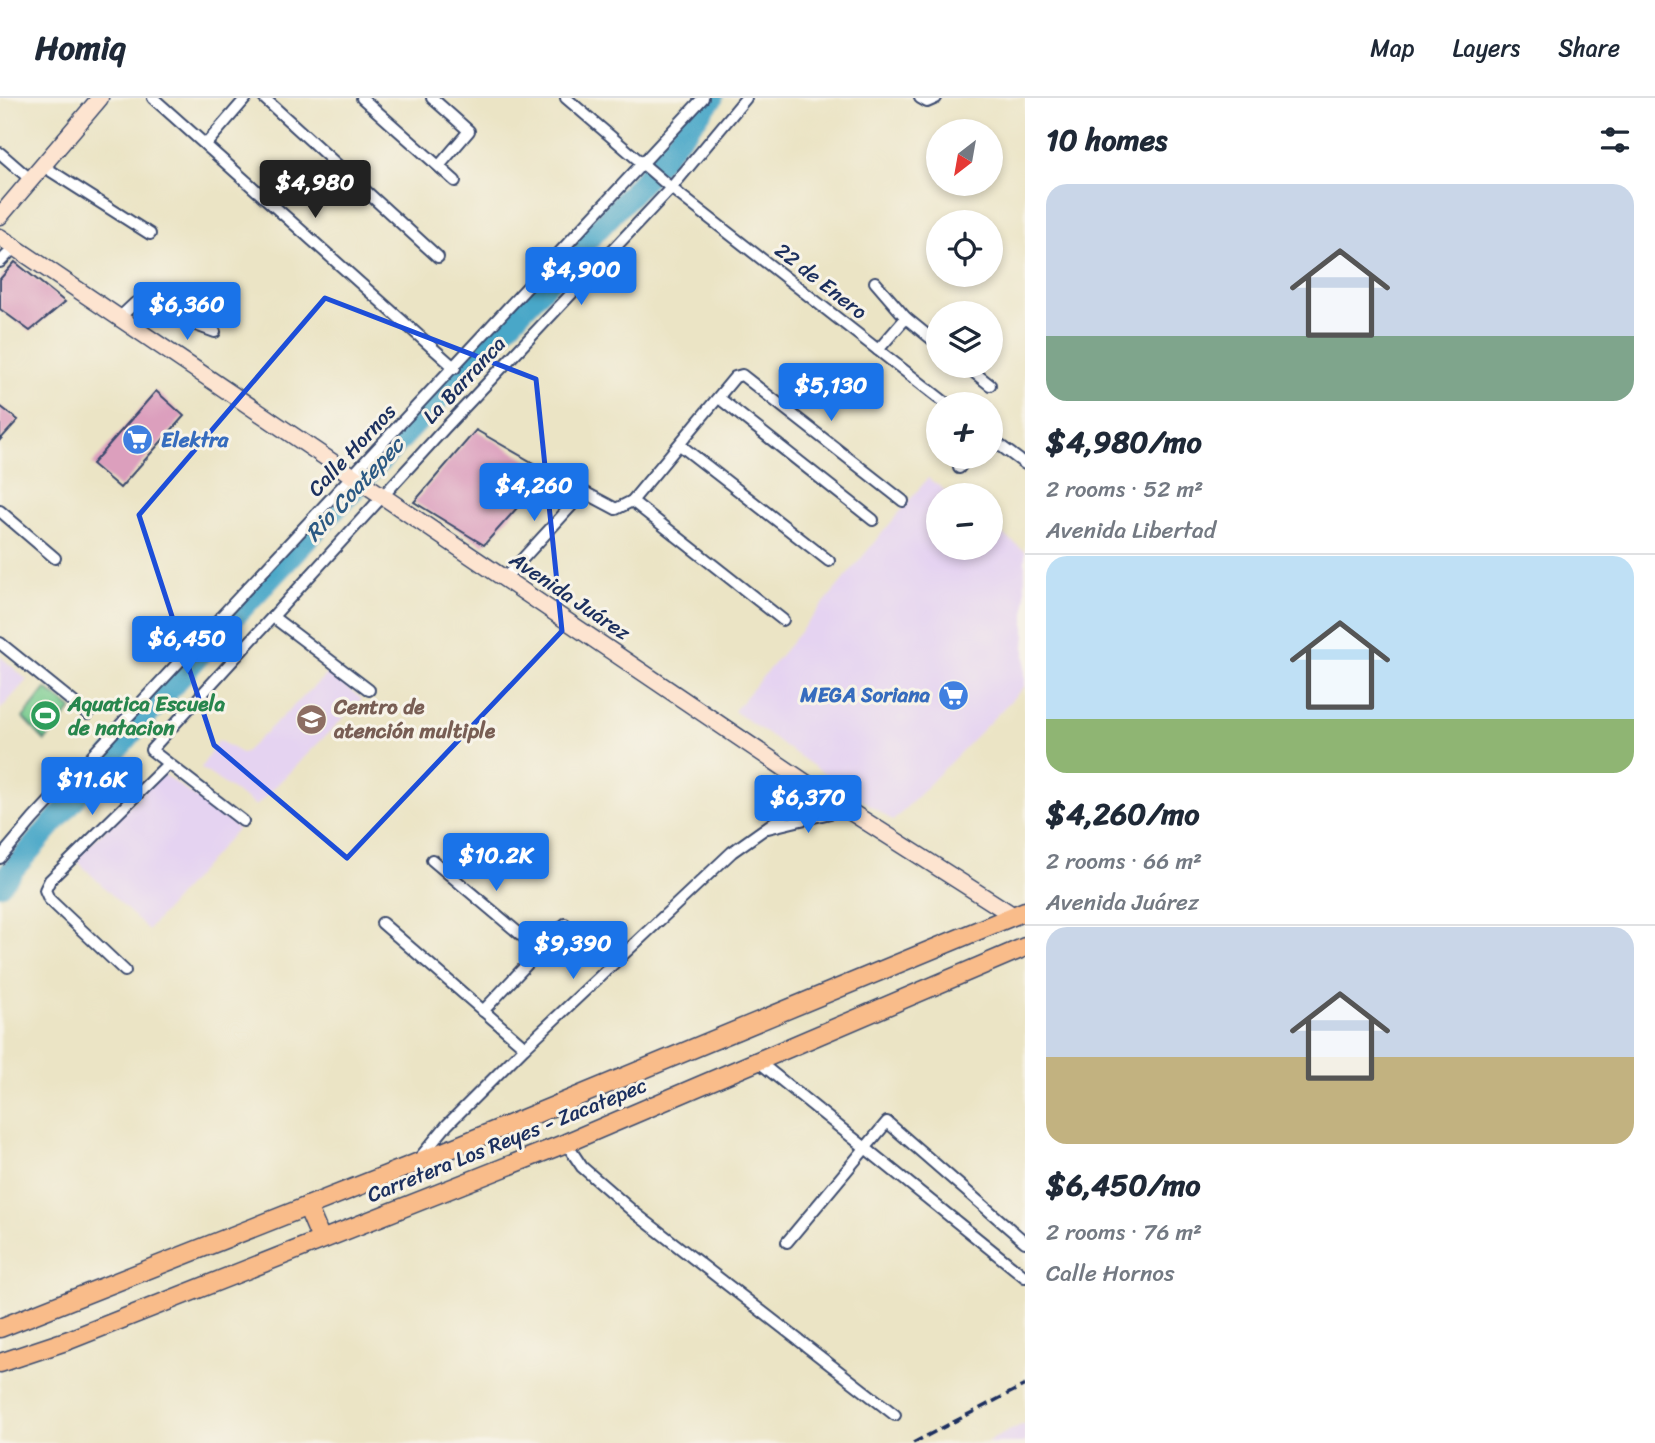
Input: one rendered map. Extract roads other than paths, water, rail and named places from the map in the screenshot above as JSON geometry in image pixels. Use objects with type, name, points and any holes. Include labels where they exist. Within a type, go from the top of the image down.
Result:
[{"type":"main road","name":"Carretera Los Reyes - Zacatepec","points":[[0,1328],[414,1164],[1021,917]]},
{"type":"main road","name":"Carretera Los Reyes - Zacatepec","points":[[0,1363],[69,1340],[566,1143],[1025,947]]},
{"type":"main road","points":[[307,1206],[321,1239]]},
{"type":"street","points":[[0,216],[100,98]]},
{"type":"street","points":[[153,98],[207,143],[455,368]]},
{"type":"street","points":[[207,143],[246,98]]},
{"type":"street","points":[[264,98],[438,257]]},
{"type":"street","points":[[362,98],[455,181]]},
{"type":"street","points":[[432,98],[469,131],[439,166]]},
{"type":"street","name":"22 de Enero","points":[[566,98],[670,187],[932,392]]},
{"type":"street","name":"La Barranca","points":[[169,764],[151,750],[273,617],[378,493],[670,187],[746,98]]},
{"type":"street","points":[[920,98],[927,102],[936,98]]},
{"type":"street","name":"Calle Hornos","points":[[0,858],[97,750],[645,166],[699,100]]},
{"type":"street","points":[[0,153],[31,180]]},
{"type":"street","points":[[43,166],[150,234]]},
{"type":"street","name":"Avenida Juárez","points":[[0,237],[818,791],[1021,917]]},
{"type":"street","points":[[0,262],[15,247]]},
{"type":"street","points":[[875,282],[906,318],[926,334]]},
{"type":"street","points":[[119,318],[135,303],[215,332]]},
{"type":"street","points":[[878,350],[906,318]]},
{"type":"street","points":[[506,578],[584,492],[616,509],[632,501],[735,377],[742,375],[903,501]]},
{"type":"street","points":[[981,378],[990,385]]},
{"type":"street","points":[[719,398],[873,520]]},
{"type":"street","points":[[680,445],[829,561]]},
{"type":"street","points":[[1003,448],[1025,464]]},
{"type":"street","points":[[632,501],[783,620]]},
{"type":"street","points":[[0,511],[55,558]]},
{"type":"street","points":[[273,617],[369,690]]},
{"type":"street","points":[[0,643],[88,714]]},
{"type":"street","points":[[125,971],[50,899],[44,890],[50,880],[169,764],[243,821]]},
{"type":"street","points":[[414,1164],[447,1125],[525,1047],[732,852],[818,791]]},
{"type":"street","points":[[762,830],[847,809]]},
{"type":"street","points":[[432,860],[540,951]]},
{"type":"street","points":[[382,923],[525,1047]]},
{"type":"street","points":[[483,1011],[565,924]]},
{"type":"street","points":[[759,1062],[1025,1278]]},
{"type":"street","points":[[786,1242],[887,1122],[1025,1242]]},
{"type":"street","points":[[566,1143],[582,1167],[635,1213],[895,1415]]},
{"type":"waterway","name":"Rio Coatepec","points":[[0,884],[213,639],[643,181],[712,98]]},
{"type":"railway","points":[[913,1443],[1025,1385]]},
{"type":"place","name":"Elektra","points":[[138,440]]},
{"type":"place","name":"MEGA Soriana","points":[[953,695]]},
{"type":"place","name":"Aquatica Escuela de natacion","points":[[45,716]]},
{"type":"place","name":"Centro de atención multiple","points":[[311,719]]}]
